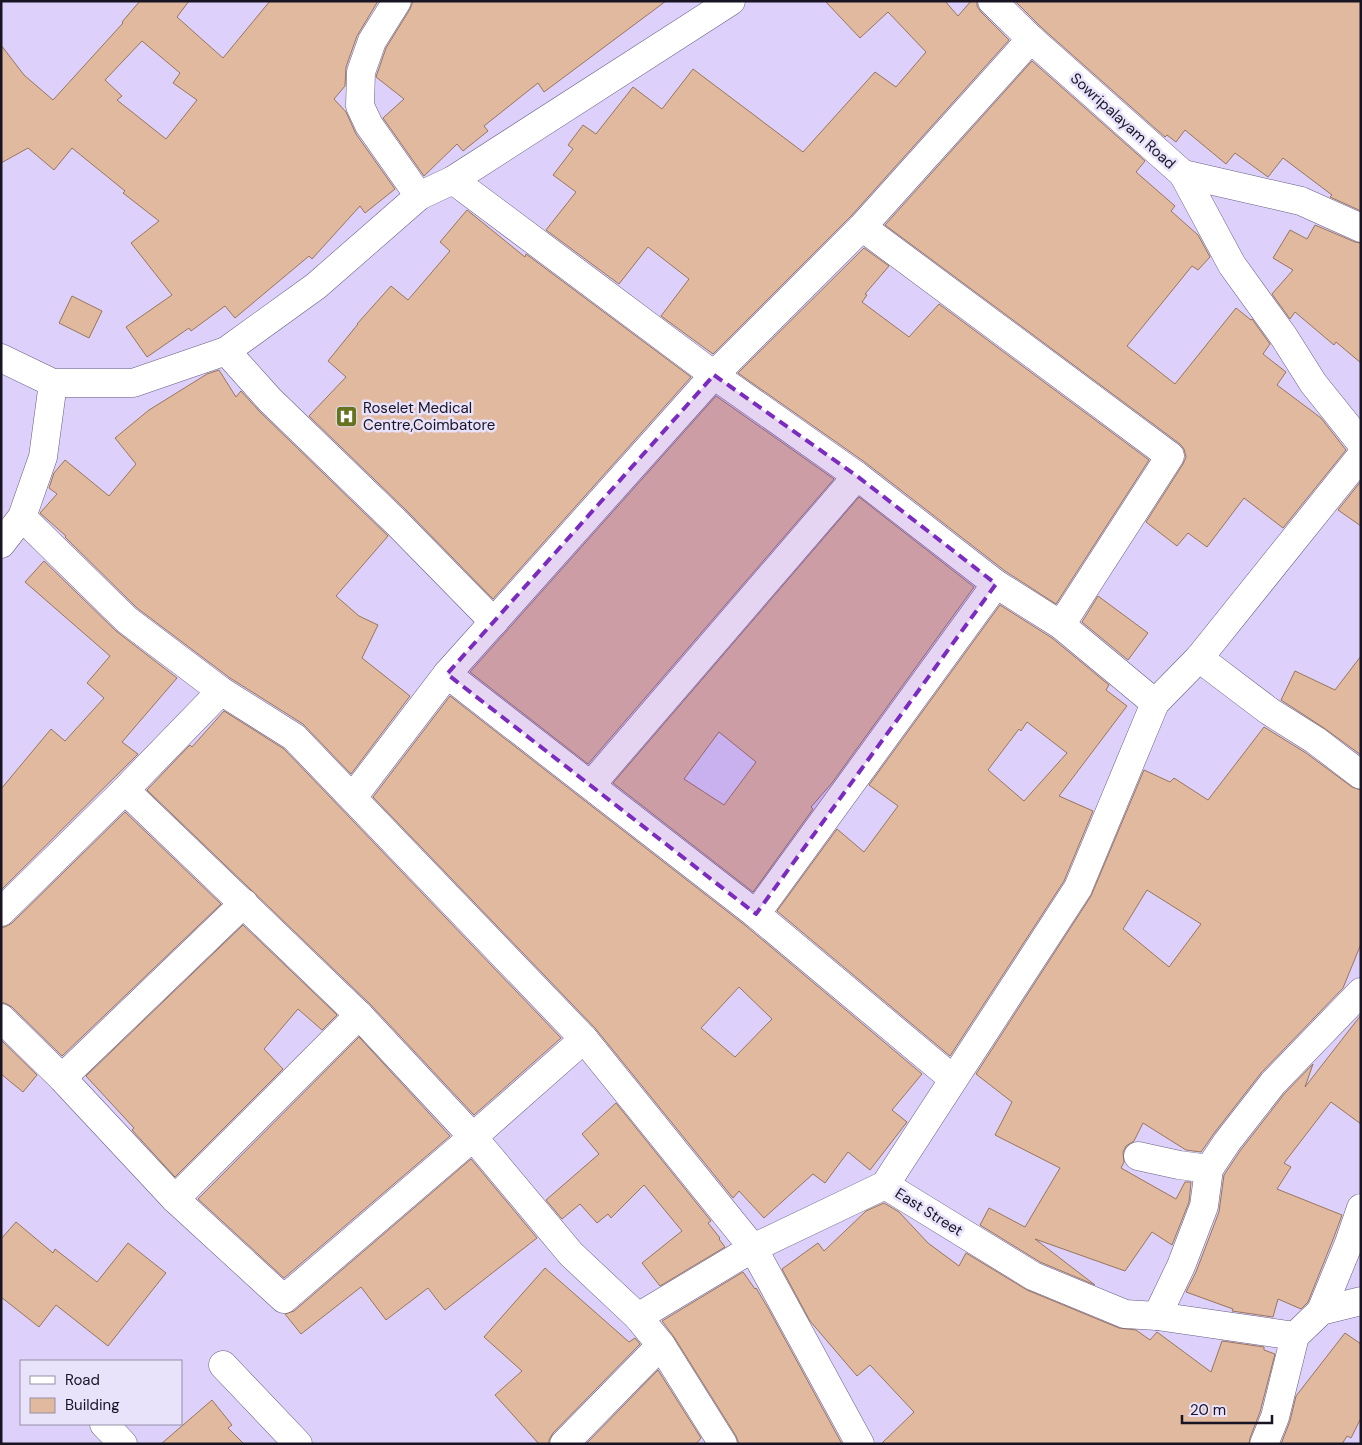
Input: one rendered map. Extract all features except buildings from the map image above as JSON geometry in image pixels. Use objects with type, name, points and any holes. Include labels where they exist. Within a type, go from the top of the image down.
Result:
[{"type":"street","points":[[398,1],[372,41],[361,72],[360,106],[369,124],[420,196]]},
{"type":"street","points":[[1,358],[53,383],[133,383],[226,351],[316,286],[420,196],[453,180],[731,1]]},
{"type":"street","name":"Sowripalayam Road","points":[[992,1],[1030,39],[1182,174],[1302,201],[1361,228]]},
{"type":"street","points":[[352,797],[447,674],[714,375],[862,227],[1030,39]]},
{"type":"street","points":[[1182,174],[1232,265],[1284,337],[1313,383],[1361,443]]},
{"type":"street","points":[[453,180],[714,375],[856,476],[996,584],[1061,625],[1155,703]]},
{"type":"street","points":[[862,227],[1170,456],[1061,625]]},
{"type":"street","points":[[226,351],[270,400],[397,523],[494,622]]},
{"type":"street","points":[[1,544],[22,517],[42,457],[53,383]]},
{"type":"street","points":[[885,1185],[1078,888],[1155,703],[1198,658],[1361,456]]},
{"type":"street","points":[[591,785],[856,476]]},
{"type":"street","points":[[22,517],[127,620],[221,691],[294,737],[584,1039],[753,1248],[860,1444]]},
{"type":"street","points":[[756,914],[996,584]]},
{"type":"street","points":[[1198,658],[1269,711],[1315,740],[1361,775]]},
{"type":"street","points":[[447,674],[756,914],[953,1079]]},
{"type":"street","points":[[1,912],[125,790],[221,691]]},
{"type":"street","points":[[125,790],[359,1015],[473,1137],[571,1254],[638,1317],[661,1345],[721,1443]]},
{"type":"street","points":[[62,1078],[244,903]]},
{"type":"street","points":[[1157,1316],[1181,1266],[1204,1206],[1209,1169],[1227,1142],[1273,1083],[1361,992]]},
{"type":"street","points":[[175,1199],[359,1015]]},
{"type":"street","points":[[1,1018],[62,1078],[175,1199],[284,1300],[584,1039]]},
{"type":"street","points":[[1138,1156],[1209,1169]]},
{"type":"street","name":"East Street","points":[[638,1317],[753,1248],[885,1185],[1033,1276],[1125,1314],[1157,1316],[1295,1336]]},
{"type":"street","points":[[1264,1444],[1274,1418],[1295,1336],[1321,1311],[1361,1208]]},
{"type":"street","points":[[1321,1311],[1361,1301]]},
{"type":"street","points":[[564,1444],[661,1345]]},
{"type":"street","points":[[223,1366],[298,1444]]},
{"type":"street","points":[[105,1425],[123,1444]]},
{"type":"highlighted area","points":[[714,375],[857,476],[996,584],[756,914],[447,674]]},
{"type":"place","name":"Roselet Medical Centre,Coimbatore","points":[[347,417]]}]
